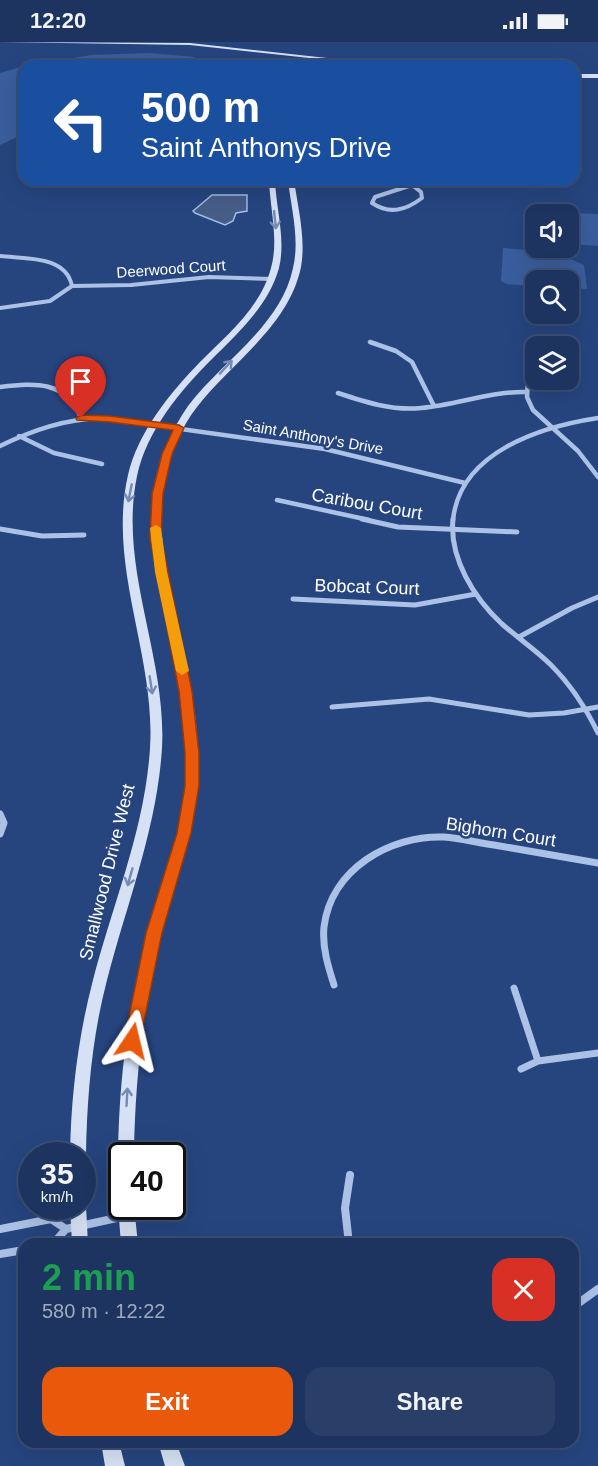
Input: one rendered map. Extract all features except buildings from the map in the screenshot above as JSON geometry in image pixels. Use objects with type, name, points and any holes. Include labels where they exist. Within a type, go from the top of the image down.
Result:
[{"type":"street","points":[[2,42],[165,43],[306,60]]},
{"type":"street","points":[[0,46],[165,47],[300,60]]},
{"type":"street","points":[[580,74],[598,74]]},
{"type":"street","name":"Smallwood Drive West","points":[[79,1142],[81,1088],[94,1004],[144,829],[156,745],[153,698],[130,568],[126,528],[129,496],[136,467],[155,424],[172,399],[248,316],[272,279],[278,249],[273,186]]},
{"type":"street","points":[[126,1142],[127,1083],[135,1019],[154,933],[184,833],[192,786],[192,753],[185,691],[156,538],[157,494],[167,454],[190,409],[271,318],[286,295],[297,268],[298,254],[292,186]]},
{"type":"street","points":[[409,186],[375,197],[372,202],[392,211],[405,210],[422,198],[421,192],[413,186]]},
{"type":"street","points":[[0,256],[58,264],[70,275],[72,286],[50,301],[0,308]]},
{"type":"street","name":"Deerwood Court","points":[[72,286],[131,285],[209,277],[272,279]]},
{"type":"street","points":[[370,342],[398,353],[414,364],[423,390],[434,406]]},
{"type":"street","points":[[0,387],[38,385],[56,389],[75,401],[81,418]]},
{"type":"street","points":[[338,393],[391,407],[417,408],[493,392],[527,392],[533,410],[578,451],[598,477]]},
{"type":"street","name":"Saint Anthony's Drive","points":[[0,446],[49,424],[81,418],[110,419],[325,449],[465,483]]},
{"type":"street","points":[[598,418],[550,427],[521,438],[501,450],[465,483],[454,507],[452,530],[457,557],[476,594],[496,618],[555,669],[586,710],[598,733]]},
{"type":"street","points":[[19,436],[54,453],[102,464]]},
{"type":"street","name":"Caribou Court","points":[[278,500],[379,524],[517,532]]},
{"type":"street","points":[[0,529],[42,536],[84,535]]},
{"type":"street","name":"Bobcat Court","points":[[293,599],[415,605],[476,594]]},
{"type":"street","points":[[519,637],[572,608],[598,597]]},
{"type":"street","points":[[332,707],[421,699],[453,702],[523,715],[559,714],[598,707]]},
{"type":"street","points":[[0,814],[4,823],[0,834]]},
{"type":"street","name":"Bighorn Court","points":[[334,985],[324,959],[323,937],[327,913],[333,896],[341,882],[361,861],[394,844],[421,837],[445,837],[598,863]]},
{"type":"street","points":[[514,988],[538,1061]]},
{"type":"street","points":[[521,1069],[538,1061],[598,1053]]},
{"type":"street","points":[[348,1238],[345,1209],[350,1175]]},
{"type":"street","points":[[60,1238],[72,1227],[108,1216]]},
{"type":"street","points":[[0,1229],[51,1220],[72,1227]]},
{"type":"street","points":[[74,1220],[72,1227],[77,1238]]},
{"type":"street","points":[[127,1220],[129,1238]]},
{"type":"street","points":[[0,1254],[18,1251]]},
{"type":"street","points":[[579,1303],[598,1289]]},
{"type":"street","points":[[111,1448],[115,1466]]},
{"type":"street","points":[[169,1448],[175,1466]]},
{"type":"shaded area","points":[[150,53],[195,57],[188,60],[61,60],[91,55]]},
{"type":"shaded area","points":[[18,68],[18,137],[0,145],[0,73]]},
{"type":"shaded area","points":[[212,195],[247,195],[247,211],[236,213],[233,221],[225,225],[193,211]]},
{"type":"shaded area","points":[[579,213],[598,214],[598,246],[579,245]]},
{"type":"shaded area","points":[[503,248],[525,250],[525,258],[568,258],[584,265],[587,289],[579,289],[579,270],[525,270],[525,285],[506,284],[501,281]]},
{"type":"slow traffic","points":[[156,528],[161,572],[182,671]]},
{"type":"route","points":[[81,418],[110,419],[179,428],[167,454],[157,494],[155,515],[161,572],[185,691],[192,753],[192,786],[184,833],[145,970],[132,1041]]}]
